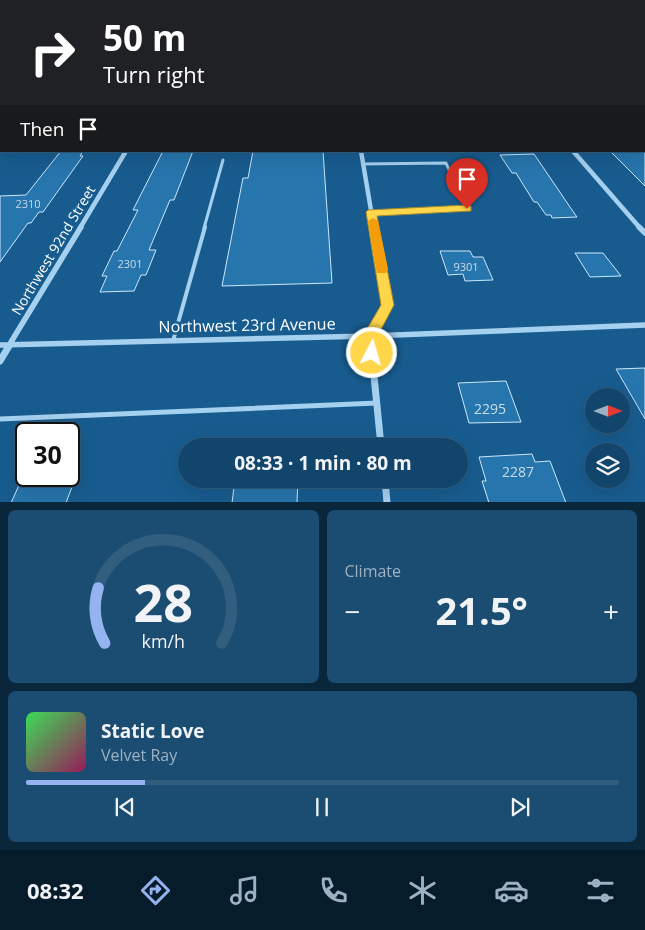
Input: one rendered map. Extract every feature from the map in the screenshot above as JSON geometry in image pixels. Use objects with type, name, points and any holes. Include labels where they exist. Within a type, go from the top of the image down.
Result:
[{"type":"street","name":"Northwest 92nd Street","points":[[0,361],[125,152]]},
{"type":"street","points":[[361,152],[388,305],[370,336],[380,438]]},
{"type":"street","points":[[574,152],[645,233]]},
{"type":"street","name":"Northwest 23rd Avenue","points":[[0,345],[370,336],[645,325]]},
{"type":"street","points":[[385,488],[387,502]]},
{"type":"lane","points":[[173,341],[223,160]]},
{"type":"lane","points":[[363,164],[446,163],[467,209],[371,212]]},
{"type":"lane","points":[[0,419],[377,403]]},
{"type":"building","points":[[60,152],[82,152],[80,156],[83,156],[43,212],[39,212],[31,223],[28,223],[0,262],[0,196],[26,195]]},
{"type":"building","points":[[162,152],[193,152],[174,200],[170,200],[149,250],[156,250],[146,275],[141,275],[134,291],[100,292],[107,276],[102,276],[138,210],[133,210]]},
{"type":"building","points":[[253,152],[323,152],[332,283],[222,286],[243,178],[248,178]]},
{"type":"building","points":[[611,152],[645,152],[645,186]]},
{"type":"building","points":[[534,154],[577,217],[552,218],[551,215],[546,215],[537,202],[534,202],[516,173],[512,173],[500,155]]},
{"type":"building","points":[[440,251],[470,251],[473,257],[483,257],[493,280],[465,281],[463,274],[448,275]]},
{"type":"building","points":[[575,253],[603,253],[621,276],[590,277]]},
{"type":"building","points":[[645,368],[645,419],[630,393],[630,388],[627,388],[616,369]]},
{"type":"building","points":[[506,381],[521,422],[469,423],[458,383]]},
{"type":"building","points":[[532,454],[535,462],[550,461],[566,502],[489,502],[482,481],[486,481],[479,457]]},
{"type":"building","points":[[18,487],[72,487],[66,502],[11,502]]},
{"type":"building","points":[[234,488],[298,488],[297,502],[232,502]]},
{"type":"slow traffic","points":[[373,221],[382,269]]},
{"type":"route","points":[[372,353],[370,336],[388,305],[371,212],[467,209]]}]
